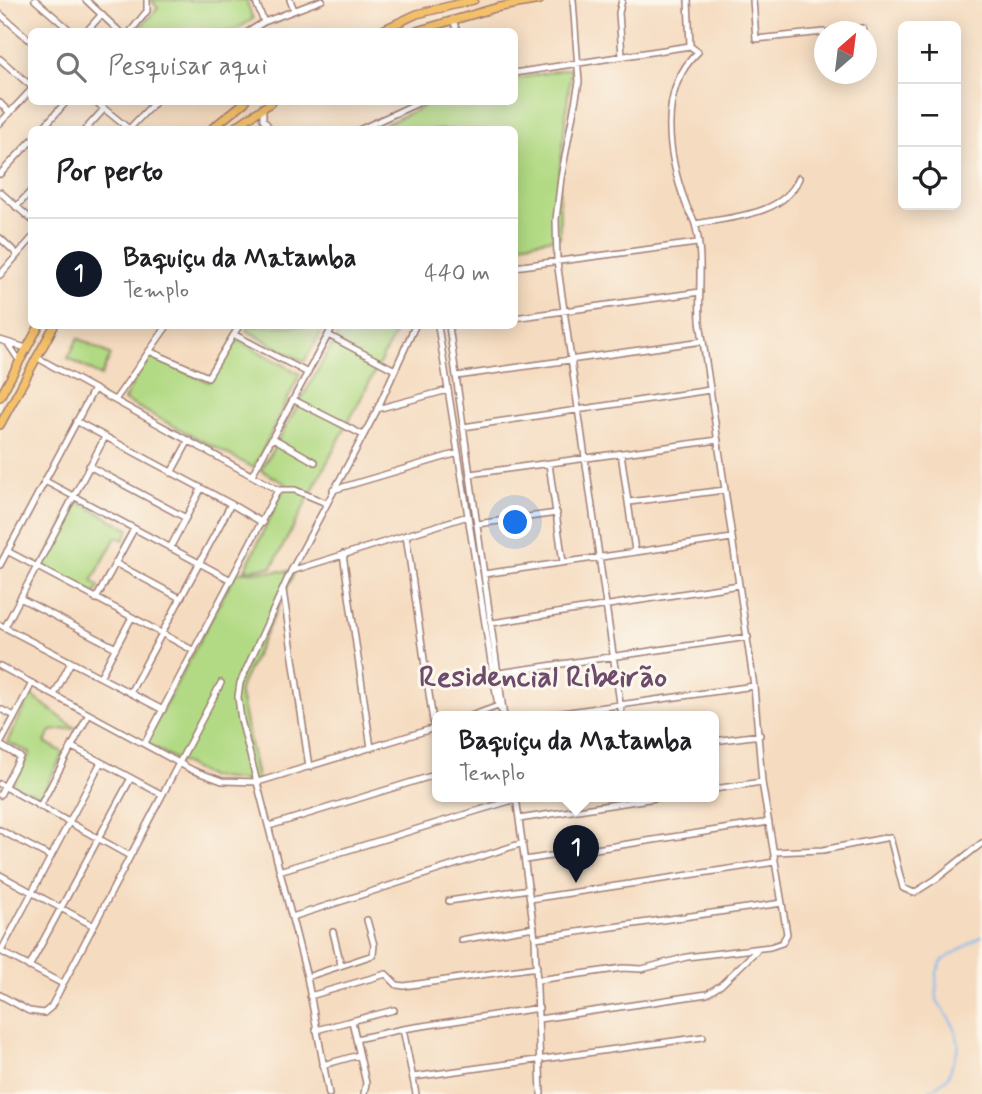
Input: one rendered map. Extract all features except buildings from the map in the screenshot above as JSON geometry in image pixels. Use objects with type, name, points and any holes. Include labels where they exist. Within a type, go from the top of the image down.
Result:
[{"type":"main road","points":[[387,28],[417,14],[474,0]]},
{"type":"main road","points":[[425,28],[495,4],[540,0]]},
{"type":"main road","points":[[215,126],[241,105]]},
{"type":"main road","points":[[237,126],[267,105]]},
{"type":"main road","points":[[0,397],[37,329]]},
{"type":"main road","points":[[0,425],[52,329]]},
{"type":"street","points":[[35,0],[67,28]]},
{"type":"street","points":[[86,0],[117,28]]},
{"type":"street","points":[[133,28],[147,11],[147,0]]},
{"type":"street","points":[[255,0],[264,22]]},
{"type":"street","points":[[290,0],[294,10]]},
{"type":"street","points":[[254,28],[322,0]]},
{"type":"street","points":[[573,0],[579,92],[561,178],[556,219],[557,261],[621,711]]},
{"type":"street","points":[[622,0],[619,13],[622,56]]},
{"type":"street","points":[[688,0],[690,46]]},
{"type":"street","points":[[753,0],[756,39],[814,33]]},
{"type":"street","points":[[0,14],[28,38]]},
{"type":"street","points":[[90,28],[102,14]]},
{"type":"street","points":[[453,19],[456,28]]},
{"type":"street","points":[[518,72],[690,46],[698,52],[681,72],[669,118],[675,167],[695,225],[702,267],[700,292],[703,341],[748,637],[760,735],[762,782],[787,929],[785,939],[777,945],[687,957],[642,969],[623,968],[538,980]]},
{"type":"street","points":[[0,59],[28,84]]},
{"type":"street","points":[[0,123],[28,93]]},
{"type":"street","points":[[0,103],[10,113]]},
{"type":"street","points":[[45,126],[63,105]]},
{"type":"street","points":[[99,105],[125,126]]},
{"type":"street","points":[[132,126],[149,105]]},
{"type":"street","points":[[368,126],[413,105]]},
{"type":"street","points":[[263,107],[263,119],[268,126]]},
{"type":"street","points":[[89,126],[104,109]]},
{"type":"street","points":[[251,116],[263,119]]},
{"type":"street","points":[[0,174],[28,144]]},
{"type":"street","points":[[695,225],[748,214],[775,204],[794,191],[799,178]]},
{"type":"street","points":[[0,192],[28,217]]},
{"type":"street","points":[[16,207],[28,194]]},
{"type":"street","points":[[0,238],[17,254]]},
{"type":"street","points":[[0,275],[28,242]]},
{"type":"street","points":[[518,266],[697,243]]},
{"type":"street","points":[[518,317],[700,292]]},
{"type":"street","points":[[115,400],[165,329]]},
{"type":"street","points":[[149,351],[208,377],[238,329]]},
{"type":"street","points":[[252,475],[331,329]]},
{"type":"street","points":[[329,1094],[307,977],[242,720],[238,689],[291,571],[377,408],[414,329]]},
{"type":"street","points":[[438,329],[502,711]]},
{"type":"street","points":[[449,329],[499,673],[500,705]]},
{"type":"street","points":[[235,335],[308,373]]},
{"type":"street","points":[[328,335],[395,370]]},
{"type":"street","points":[[0,340],[9,345],[26,348]]},
{"type":"street","points":[[457,376],[703,341]]},
{"type":"street","points":[[9,345],[19,360]]},
{"type":"street","points":[[36,357],[278,490],[295,490],[326,503]]},
{"type":"street","points":[[0,565],[94,389]]},
{"type":"street","points":[[377,408],[448,390]]},
{"type":"street","points":[[463,427],[710,390]]},
{"type":"street","points":[[294,400],[363,435]]},
{"type":"street","points":[[76,421],[263,523]]},
{"type":"street","points":[[105,437],[37,567],[2,626],[163,710]]},
{"type":"street","points":[[273,438],[315,462]]},
{"type":"street","points":[[171,473],[189,440]]},
{"type":"street","points":[[470,474],[718,440]]},
{"type":"street","points":[[333,490],[458,453]]},
{"type":"street","points":[[621,453],[635,551]]},
{"type":"street","points":[[549,464],[563,562]]},
{"type":"street","points":[[89,467],[186,518]]},
{"type":"street","points":[[45,481],[231,580]]},
{"type":"street","points":[[170,548],[201,489]]},
{"type":"street","points":[[145,743],[278,490]]},
{"type":"street","points":[[629,502],[725,490]]},
{"type":"street","points":[[130,693],[230,504]]},
{"type":"street","points":[[477,524],[556,513]]},
{"type":"street","points":[[291,571],[468,516]]},
{"type":"street","points":[[96,598],[134,529]]},
{"type":"street","points":[[406,535],[434,711]]},
{"type":"street","points":[[484,575],[732,538]]},
{"type":"street","points":[[7,551],[194,651]]},
{"type":"street","points":[[343,554],[371,748]]},
{"type":"street","points":[[115,563],[180,598]]},
{"type":"street","points":[[492,624],[739,585]]},
{"type":"street","points":[[283,590],[309,767]]},
{"type":"street","points":[[20,598],[116,648]]},
{"type":"street","points":[[100,677],[132,617]]},
{"type":"street","points":[[499,673],[748,637]]},
{"type":"street","points":[[54,695],[71,662]]},
{"type":"street","points":[[0,666],[222,781],[258,782],[432,728]]},
{"type":"street","points":[[0,795],[2,785],[20,757],[0,745],[32,683]]},
{"type":"street","points":[[0,995],[29,1011],[44,1013],[51,1007],[221,683]]},
{"type":"street","points":[[574,711],[754,686]]},
{"type":"street","points":[[484,711],[500,705]]},
{"type":"street","points":[[0,709],[15,716]]},
{"type":"street","points":[[40,806],[89,713]]},
{"type":"street","points":[[719,740],[760,735]]},
{"type":"street","points":[[72,747],[161,794]]},
{"type":"street","points":[[63,984],[0,951],[101,762]]},
{"type":"street","points":[[269,826],[432,776]]},
{"type":"street","points":[[29,967],[131,778]]},
{"type":"street","points":[[719,788],[762,782]]},
{"type":"street","points":[[2,785],[130,856]]},
{"type":"street","points":[[279,871],[503,802]]},
{"type":"street","points":[[517,802],[535,938],[541,1094]]},
{"type":"street","points":[[519,819],[630,802]]},
{"type":"street","points":[[525,860],[769,822]]},
{"type":"street","points":[[0,830],[51,857]]},
{"type":"street","points":[[774,852],[823,850],[890,837],[903,888],[914,893],[982,843]]},
{"type":"street","points":[[292,917],[523,843]]},
{"type":"street","points":[[530,900],[775,862]]},
{"type":"street","points":[[1,878],[92,925]]},
{"type":"street","points":[[449,901],[528,889]]},
{"type":"street","points":[[535,938],[782,903]]},
{"type":"street","points":[[307,977],[374,954],[367,920]]},
{"type":"street","points":[[460,940],[534,927]]},
{"type":"street","points":[[333,932],[341,965]]},
{"type":"street","points":[[539,1019],[707,994],[726,981],[758,948]]},
{"type":"street","points":[[310,996],[386,974],[397,985],[404,986],[537,967]]},
{"type":"street","points":[[356,1039],[403,1028],[539,1008]]},
{"type":"street","points":[[316,1030],[394,1010]]},
{"type":"street","points":[[352,1021],[367,1088],[364,1094]]},
{"type":"street","points":[[403,1028],[416,1094]]},
{"type":"street","points":[[413,1077],[539,1057],[704,1037]]},
{"type":"street","points":[[323,1065],[359,1055]]},
{"type":"green space","points":[[151,0],[246,0],[253,19],[238,28],[139,28],[158,8]]},
{"type":"green space","points":[[571,68],[559,179],[560,237],[518,244],[518,126],[382,126],[427,105],[518,105],[518,78]]},
{"type":"green space","points":[[246,329],[323,329],[304,362]]},
{"type":"green space","points":[[341,329],[397,329],[272,567],[245,570],[286,484],[261,470]]},
{"type":"green space","points":[[78,338],[111,355],[101,376],[68,358]]},
{"type":"green space","points":[[236,339],[300,374],[254,468],[124,400],[148,355],[209,382]]},
{"type":"green space","points":[[79,502],[129,529],[124,540],[116,537],[92,581],[99,586],[95,595],[42,566],[75,503]]},
{"type":"green space","points":[[295,571],[239,690],[258,782],[209,777],[145,743],[236,572]]},
{"type":"green space","points":[[31,695],[75,728],[51,731],[45,742],[64,753],[41,796],[11,785],[30,753],[7,742]]},
{"type":"waterway","points":[[925,1094],[948,1077],[959,1045],[955,1028],[937,1000],[936,974],[942,961],[982,936]]},
{"type":"place","name":"Baquiçu da Matamba","points":[[576,883]]},
{"type":"district","name":"Residencial Ribeirão","points":[[543,677]]}]
